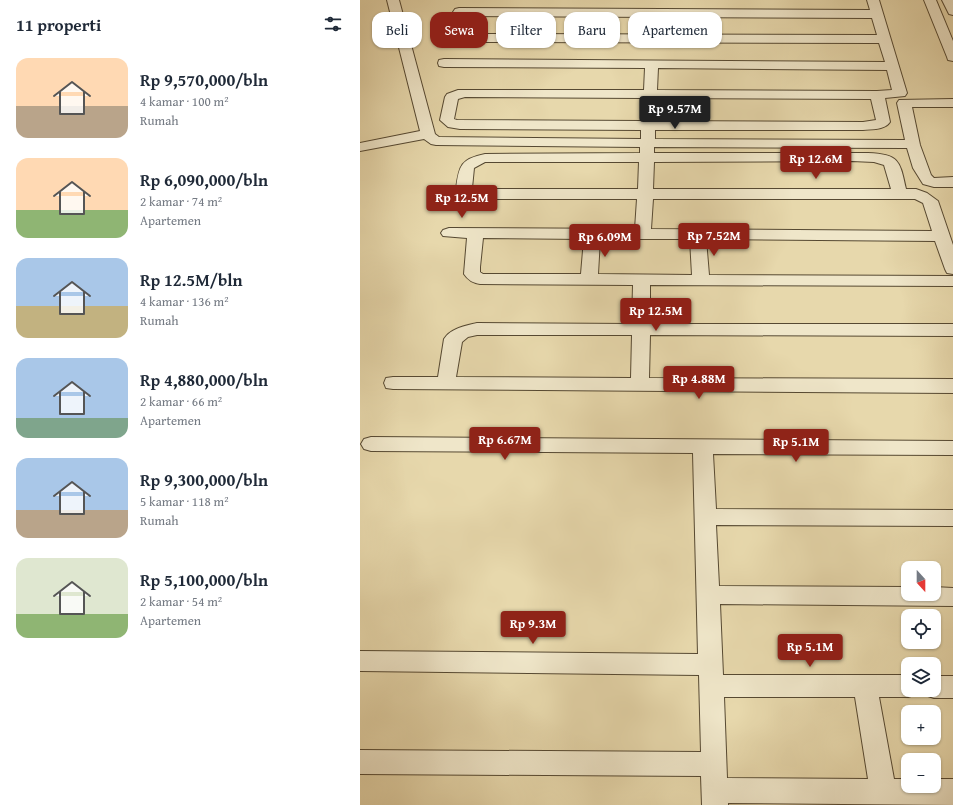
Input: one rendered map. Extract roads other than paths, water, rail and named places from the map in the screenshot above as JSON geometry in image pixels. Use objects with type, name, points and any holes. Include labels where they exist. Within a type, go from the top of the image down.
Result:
[{"type":"street","points":[[393,0],[428,134],[433,140],[885,159],[894,165],[900,194]]},
{"type":"street","points":[[455,0],[459,12]]},
{"type":"street","points":[[652,0],[652,12]]},
{"type":"street","points":[[873,0],[900,93],[877,95],[463,93],[452,97],[447,120],[456,124],[875,125],[883,122],[884,119],[877,95]]},
{"type":"street","points":[[930,0],[953,57]]},
{"type":"street","points":[[948,0],[953,11]]},
{"type":"street","points":[[488,12],[628,13]]},
{"type":"street","points":[[722,13],[877,14]]},
{"type":"street","points":[[488,38],[564,38]]},
{"type":"street","points":[[722,38],[884,39]]},
{"type":"street","points":[[472,48],[477,63]]},
{"type":"street","points":[[607,64],[608,48]]},
{"type":"street","points":[[692,48],[693,64]]},
{"type":"street","points":[[444,63],[892,66]]},
{"type":"street","points":[[643,234],[652,64]]},
{"type":"street","points":[[953,103],[904,103],[912,144],[922,174],[926,179],[934,182],[953,182]]},
{"type":"street","points":[[360,147],[428,134]]},
{"type":"street","points":[[912,144],[647,150],[485,158],[469,163],[465,175],[464,189],[474,194],[920,195],[930,201],[953,269]]},
{"type":"street","points":[[449,233],[943,236]]},
{"type":"street","points":[[476,233],[472,274],[477,278],[589,280],[953,281]]},
{"type":"street","points":[[589,280],[592,234]]},
{"type":"street","points":[[698,234],[701,280]]},
{"type":"street","points":[[640,384],[642,280]]},
{"type":"street","points":[[446,383],[453,339],[468,331],[494,328],[953,330]]},
{"type":"street","points":[[393,383],[953,386]]},
{"type":"street","points":[[371,444],[953,448]]},
{"type":"street","points":[[703,446],[715,797],[884,791],[953,792]]},
{"type":"street","points":[[706,517],[953,518]]},
{"type":"street","points":[[708,594],[953,597]]},
{"type":"street","points":[[360,661],[414,660],[865,686],[901,686]]},
{"type":"street","points":[[865,686],[884,791]]},
{"type":"street","points":[[941,687],[953,687]]},
{"type":"street","points":[[360,762],[714,764]]}]
